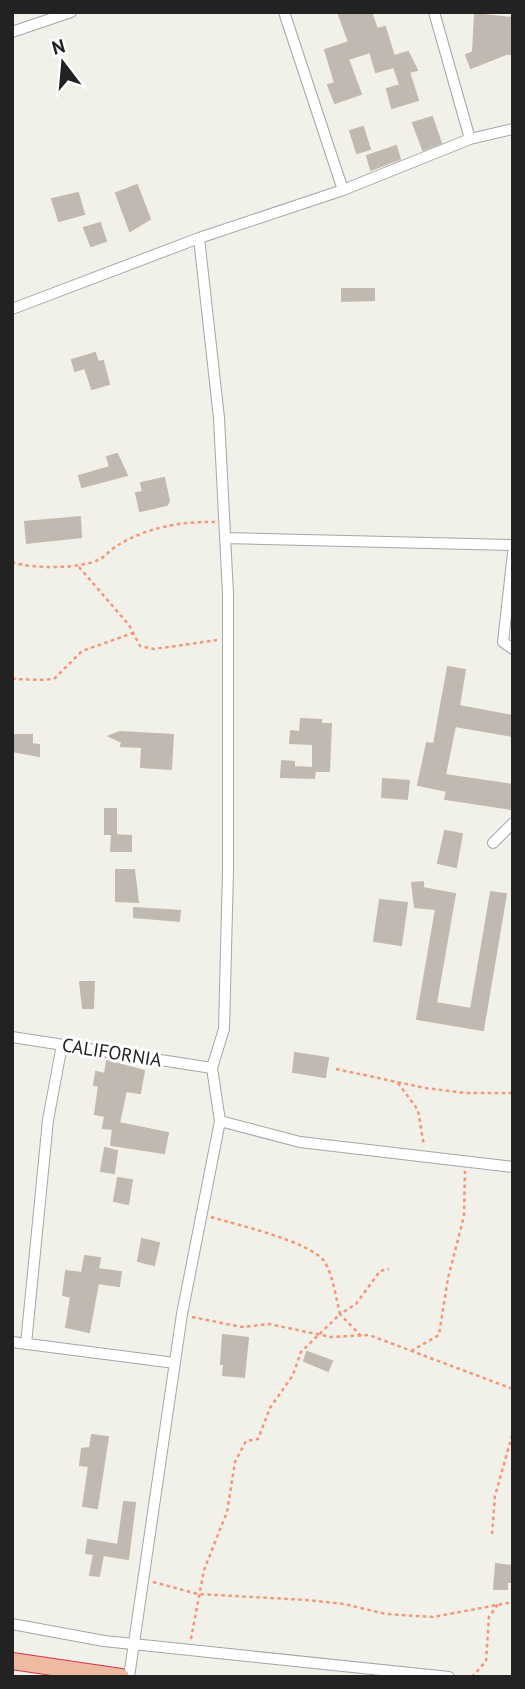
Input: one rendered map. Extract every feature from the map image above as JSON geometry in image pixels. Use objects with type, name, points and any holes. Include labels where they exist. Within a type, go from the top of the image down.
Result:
[{"type":"highway","points":[[12,1661],[121,1677]]},
{"type":"street","points":[[12,32],[71,12]]},
{"type":"street","points":[[284,12],[343,190]]},
{"type":"street","points":[[434,12],[470,139]]},
{"type":"street","points":[[12,309],[199,239],[343,190],[470,139],[513,129]]},
{"type":"street","points":[[129,1677],[182,1314],[220,1121],[212,1068],[224,1029],[228,640],[219,418],[199,239]]},
{"type":"street","points":[[225,538],[513,545]]},
{"type":"street","points":[[513,553],[503,642],[513,649]]},
{"type":"street","points":[[493,843],[513,823]]},
{"type":"street","name":"CALIFORNIA","points":[[12,1037],[212,1068]]},
{"type":"street","points":[[26,1344],[48,1120],[62,1045]]},
{"type":"street","points":[[220,1121],[300,1142],[513,1167]]},
{"type":"street","points":[[12,1342],[175,1363]]},
{"type":"street","points":[[12,1625],[134,1643],[449,1677]]},
{"type":"path","points":[[12,562],[79,567],[101,559],[115,547],[168,525],[185,521],[224,523]]},
{"type":"path","points":[[79,567],[133,633],[140,646],[154,649],[228,640]]},
{"type":"path","points":[[12,679],[45,681],[55,678],[82,651],[133,633]]},
{"type":"path","points":[[336,1069],[398,1083],[466,1093],[513,1093]]},
{"type":"path","points":[[398,1083],[418,1110],[425,1156]]},
{"type":"path","points":[[411,1351],[439,1335],[448,1278],[464,1216],[467,1185],[463,1160]]},
{"type":"path","points":[[201,1214],[268,1234],[316,1254],[325,1263],[340,1314],[361,1336]]},
{"type":"path","points":[[187,1648],[195,1623],[198,1594],[211,1550],[227,1512],[235,1462],[242,1448],[246,1441],[258,1439],[271,1408],[293,1375],[301,1352],[311,1346],[318,1335],[340,1314],[356,1304],[380,1271],[389,1269]]},
{"type":"path","points":[[182,1314],[242,1327],[269,1324],[318,1335],[369,1335],[513,1389]]},
{"type":"path","points":[[492,1534],[495,1496],[513,1432]]},
{"type":"path","points":[[143,1579],[198,1594],[307,1600],[344,1604],[386,1614],[433,1618],[513,1602]]},
{"type":"path","points":[[472,1677],[486,1661],[489,1617],[498,1604]]},
{"type":"building","points":[[346,12],[371,12],[377,29],[385,27],[394,56],[408,52],[417,70],[409,72],[418,100],[392,108],[387,89],[400,85],[394,67],[376,72],[370,52],[348,59],[361,94],[335,103],[328,85],[335,83],[325,50],[349,42],[339,15]]},
{"type":"building","points":[[475,14],[513,18],[513,54],[506,54],[471,68],[466,55],[473,52]]},
{"type":"building","points":[[432,117],[441,143],[423,150],[413,123]]},
{"type":"building","points":[[363,127],[370,149],[357,153],[350,131]]},
{"type":"building","points":[[396,146],[400,159],[371,170],[367,156]]},
{"type":"building","points":[[137,185],[150,219],[130,231],[116,193]]},
{"type":"building","points":[[78,193],[84,214],[59,221],[52,199]]},
{"type":"building","points":[[100,223],[106,241],[91,246],[84,228]]},
{"type":"building","points":[[342,289],[374,289],[374,300],[342,301]]},
{"type":"building","points":[[95,353],[98,362],[103,361],[109,384],[92,389],[85,368],[75,371],[72,360]]},
{"type":"building","points":[[117,454],[127,475],[82,487],[79,476],[110,467],[107,457]]},
{"type":"building","points":[[164,478],[169,501],[167,505],[140,511],[136,493],[143,492],[141,483]]},
{"type":"building","points":[[80,517],[81,537],[27,543],[25,522]]},
{"type":"building","points":[[448,667],[465,670],[459,706],[513,716],[513,736],[455,726],[445,775],[513,785],[512,809],[445,799],[447,791],[418,785],[427,743],[434,744]]},
{"type":"building","points":[[301,719],[321,720],[321,724],[331,724],[329,771],[315,771],[314,778],[281,777],[282,761],[294,762],[294,767],[313,768],[313,744],[290,743],[291,731],[300,732]]},
{"type":"building","points":[[120,732],[173,735],[171,769],[141,767],[142,747],[121,746],[122,742],[109,736]]},
{"type":"building","points":[[12,735],[32,735],[32,744],[39,745],[39,756],[12,751]]},
{"type":"building","points":[[383,779],[409,781],[407,799],[382,797]]},
{"type":"building","points":[[105,809],[116,809],[116,834],[105,834]]},
{"type":"building","points":[[445,831],[462,834],[456,867],[438,863]]},
{"type":"building","points":[[112,835],[131,836],[131,851],[111,851]]},
{"type":"building","points":[[116,870],[134,870],[138,902],[116,901]]},
{"type":"building","points":[[423,882],[423,888],[455,894],[436,1003],[471,1009],[491,892],[506,894],[483,1030],[417,1019],[436,909],[415,907],[412,883]]},
{"type":"building","points":[[380,900],[407,903],[401,945],[374,941]]},
{"type":"building","points":[[134,908],[180,911],[179,921],[134,917]]},
{"type":"building","points":[[80,982],[94,982],[93,1008],[83,1008]]},
{"type":"building","points":[[295,1053],[328,1058],[325,1077],[293,1072]]},
{"type":"building","points":[[107,1061],[144,1071],[140,1093],[126,1091],[119,1123],[168,1133],[164,1153],[111,1145],[113,1129],[103,1128],[105,1116],[95,1114],[99,1086],[94,1085],[96,1072],[105,1074]]},
{"type":"building","points":[[105,1148],[117,1151],[114,1173],[101,1171]]},
{"type":"building","points":[[118,1178],[132,1180],[128,1204],[114,1201]]},
{"type":"building","points":[[142,1239],[159,1243],[154,1265],[138,1261]]},
{"type":"building","points":[[85,1256],[100,1258],[98,1269],[121,1272],[119,1286],[98,1283],[89,1332],[66,1327],[71,1297],[63,1295],[66,1271],[82,1273]]},
{"type":"building","points":[[223,1335],[248,1338],[244,1377],[223,1375]]},
{"type":"building","points":[[307,1352],[332,1361],[328,1371],[304,1361]]},
{"type":"building","points":[[92,1435],[108,1437],[97,1508],[83,1506],[89,1466],[80,1465],[82,1449],[90,1448]]},
{"type":"building","points":[[124,1502],[135,1503],[128,1559],[103,1555],[99,1576],[90,1575],[94,1554],[86,1553],[88,1540],[118,1545]]},
{"type":"building","points":[[496,1564],[513,1566],[513,1582],[507,1582],[507,1589],[494,1589]]}]
